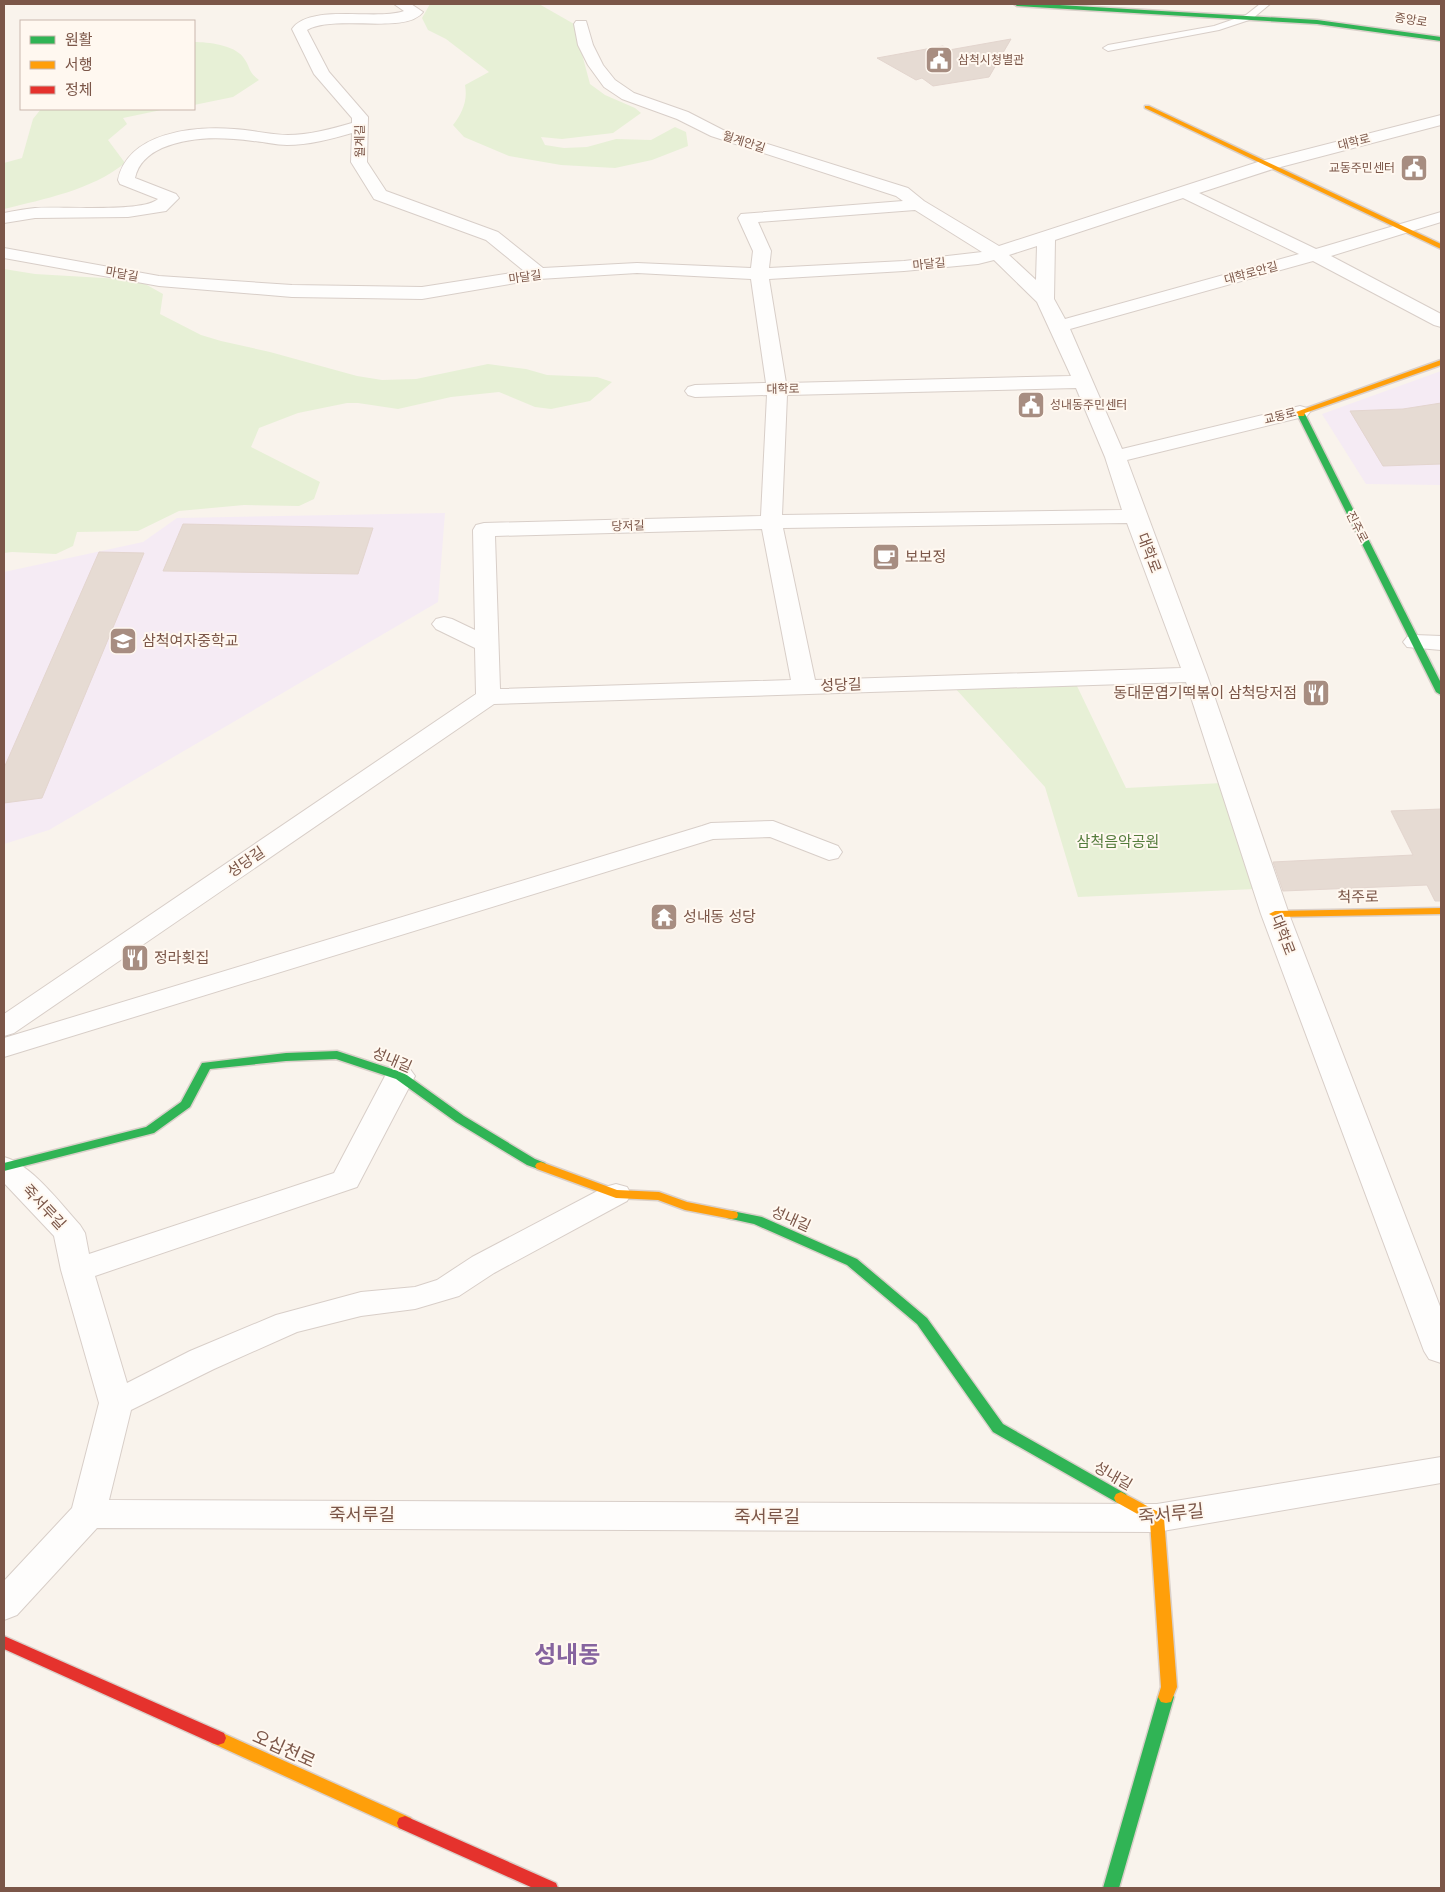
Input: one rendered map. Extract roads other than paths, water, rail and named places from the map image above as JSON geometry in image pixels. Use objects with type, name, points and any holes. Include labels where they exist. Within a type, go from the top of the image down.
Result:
[{"type":"street","name":"월계길","points":[[401,4],[416,12],[386,20],[328,19],[306,24],[299,29],[322,74],[360,116],[359,162],[380,195],[492,236],[539,274]]},
{"type":"street","name":"중앙로","points":[[1017,4],[1317,22],[1441,39]]},
{"type":"street","name":"월계안길","points":[[581,24],[582,38],[598,68],[609,83],[627,96],[692,119],[717,133],[902,192],[918,205],[997,252]]},
{"type":"street","points":[[1147,108],[1441,247]]},
{"type":"street","name":"대학로","points":[[1045,299],[1046,236],[1268,165],[1441,120]]},
{"type":"street","points":[[4,218],[35,213],[128,212],[160,207],[170,198],[126,180],[127,171],[133,161],[146,150],[186,134],[242,134],[288,140],[318,136],[360,126]]},
{"type":"street","points":[[1184,192],[1315,256],[1441,321]]},
{"type":"street","points":[[804,686],[771,522],[777,390],[760,274],[762,251],[747,218],[918,205]]},
{"type":"street","name":"대학로안길","points":[[1059,326],[1315,256],[1441,217]]},
{"type":"street","name":"마달길","points":[[4,253],[159,281],[292,291],[422,293],[539,274],[637,268],[760,274],[904,266],[978,259],[1046,236]]},
{"type":"street","name":"대학로","points":[[997,252],[1045,299],[1059,326],[1116,458],[1135,516],[1195,675],[1275,914],[1440,1345]]},
{"type":"street","name":"교동로","points":[[1116,458],[1300,412],[1441,362]]},
{"type":"street","name":"대학로","points":[[695,392],[1082,382]]},
{"type":"street","name":"진주로","points":[[1300,412],[1441,692]]},
{"type":"street","name":"대학로","points":[[771,522],[1135,516]]},
{"type":"street","name":"당저길","points":[[486,644],[484,530],[771,522]]},
{"type":"street","points":[[444,624],[486,644],[488,697]]},
{"type":"street","points":[[1415,642],[1441,643]]},
{"type":"street","name":"성당길","points":[[4,1027],[488,697],[1195,675]]},
{"type":"street","points":[[4,1048],[711,831],[773,829],[829,852]]},
{"type":"street","name":"척주로","points":[[1275,914],[1441,911]]},
{"type":"street","name":"성내길","points":[[4,1167],[150,1130],[186,1104],[206,1066],[286,1057],[337,1055],[400,1076],[460,1119],[531,1162],[616,1194],[658,1196],[685,1206],[757,1220],[852,1262],[922,1321],[998,1428],[1157,1518]]},
{"type":"street","points":[[76,1270],[346,1180],[400,1076]]},
{"type":"street","name":"죽서루길","points":[[4,1167],[24,1184],[69,1233],[76,1270],[116,1403]]},
{"type":"street","points":[[4,1604],[79,1523],[116,1403],[202,1360],[288,1323],[361,1304],[415,1298],[448,1288],[483,1265],[616,1194]]},
{"type":"street","name":"죽서루길","points":[[79,1523],[1157,1518],[1441,1470]]},
{"type":"street","points":[[1111,1888],[1169,1687],[1160,1590],[1157,1518]]},
{"type":"street","name":"오십천로","points":[[4,1642],[550,1888]]},
{"type":"lane","points":[[1108,48],[1216,28],[1250,17],[1265,4]]},
{"type":"place","name":"삼척시청별관","points":[[939,60]]},
{"type":"place","name":"교동주민센터","points":[[1414,168]]},
{"type":"place","name":"성내동주민센터","points":[[1031,405]]},
{"type":"place","name":"보보정","points":[[886,557]]},
{"type":"place","name":"삼척여자중학교","points":[[123,641]]},
{"type":"place","name":"동대문엽기떡볶이 삼척당저점","points":[[1316,693]]},
{"type":"place","name":"성내동 성당","points":[[664,917]]},
{"type":"place","name":"정라횟집","points":[[135,958]]},
{"type":"district","name":"성내동","points":[[567,1655]]},
{"type":"park label","name":"삼척음악공원","points":[[1118,842]]}]
